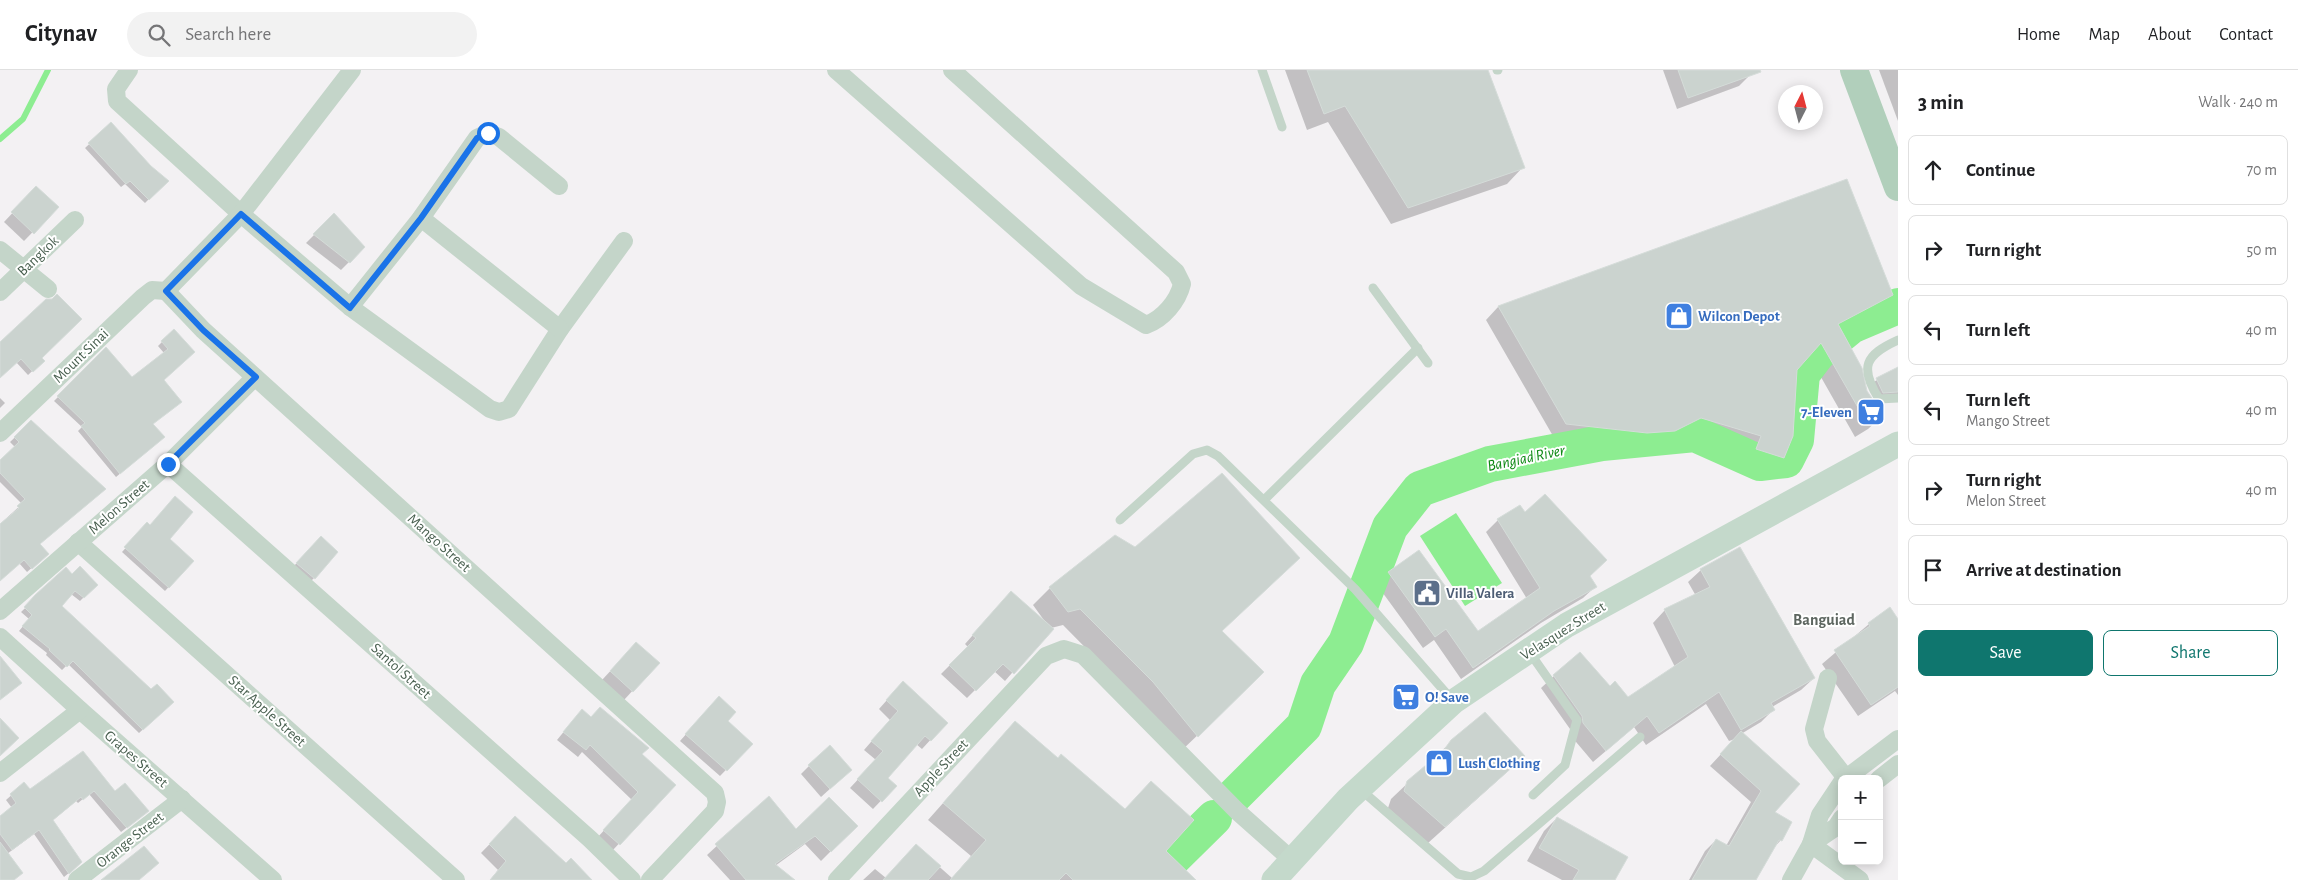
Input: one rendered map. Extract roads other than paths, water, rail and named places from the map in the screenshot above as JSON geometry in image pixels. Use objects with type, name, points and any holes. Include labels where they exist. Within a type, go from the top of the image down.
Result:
[{"type":"main road","points":[[1854,70],[1898,187]]},
{"type":"main road","name":"Velasquez Street","points":[[1274,880],[1360,789],[1453,702],[1567,625],[1898,444]]},
{"type":"street","points":[[129,70],[116,89],[117,101],[241,214],[350,308],[490,409],[499,412],[509,409],[560,330],[624,241]]},
{"type":"street","points":[[166,291],[241,214],[352,70]]},
{"type":"street","points":[[836,70],[1081,286],[1136,321],[1146,325],[1158,321],[1180,293],[1182,284],[1176,272],[952,70]]},
{"type":"street","points":[[350,308],[421,218],[477,138],[488,133],[499,137],[559,186]]},
{"type":"street","points":[[421,218],[560,330]]},
{"type":"street","name":"Bangkok","points":[[0,292],[75,220]]},
{"type":"street","points":[[0,250],[48,290]]},
{"type":"street","name":"Mount Sinai","points":[[0,433],[143,297],[152,290],[166,291]]},
{"type":"street","name":"Mango Street","points":[[166,291],[203,330],[715,793],[717,802],[715,811],[650,880]]},
{"type":"street","name":"Melon Street","points":[[0,611],[168,464],[256,377]]},
{"type":"street","name":"Santol Street","points":[[168,464],[590,839],[632,880]]},
{"type":"street","name":"Star Apple Street","points":[[78,542],[456,880]]},
{"type":"street","name":"Grapes Street","points":[[0,636],[80,710],[274,880]]},
{"type":"street","name":"Apple Street","points":[[837,880],[1046,656],[1064,649],[1082,655],[1238,812],[1293,861]]},
{"type":"street","points":[[1828,678],[1814,728],[1817,741],[1842,775]]},
{"type":"street","points":[[0,773],[80,710]]},
{"type":"street","points":[[1850,775],[1898,739]]},
{"type":"street","points":[[1883,776],[1898,764]]},
{"type":"street","points":[[1791,880],[1811,844],[1820,815],[1838,789]]},
{"type":"street","name":"Orange Street","points":[[84,878],[182,799]]},
{"type":"street","points":[[1811,844],[1836,827],[1841,820]]},
{"type":"street","points":[[1811,844],[1860,880]]},
{"type":"lane","points":[[1262,70],[1282,127]]},
{"type":"lane","points":[[1374,288],[1428,363]]},
{"type":"lane","points":[[1898,340],[1884,346],[1868,360],[1866,370],[1871,386],[1879,399],[1898,398]]},
{"type":"lane","points":[[1265,499],[1418,348]]},
{"type":"lane","points":[[1120,520],[1193,454],[1207,450],[1218,456],[1265,499],[1355,589],[1369,608],[1453,702]]},
{"type":"lane","points":[[1528,651],[1577,720],[1565,765],[1533,795]]},
{"type":"lane","points":[[1360,789],[1458,874],[1470,877],[1484,871],[1640,737]]},
{"type":"waterway","points":[[0,139],[23,119],[48,70]]},
{"type":"waterway","name":"Bangiad River","points":[[1234,796],[1304,726],[1318,684],[1346,643],[1390,527],[1420,489],[1490,464],[1602,443],[1695,434],[1760,463],[1786,460],[1796,440],[1802,374],[1818,353],[1851,326],[1898,306]]},
{"type":"waterway","name":"Bangiad River","points":[[1151,880],[1214,818]]},
{"type":"place","name":"Wilcon Depot","points":[[1679,316]]},
{"type":"place","name":"7-Eleven","points":[[1871,412]]},
{"type":"place","name":"Villa Valera","points":[[1427,593]]},
{"type":"place","name":"O! Save","points":[[1406,697]]},
{"type":"place","name":"Lush Clothing","points":[[1439,763]]},
{"type":"district","name":"Banguiad","points":[[1824,620]]}]
